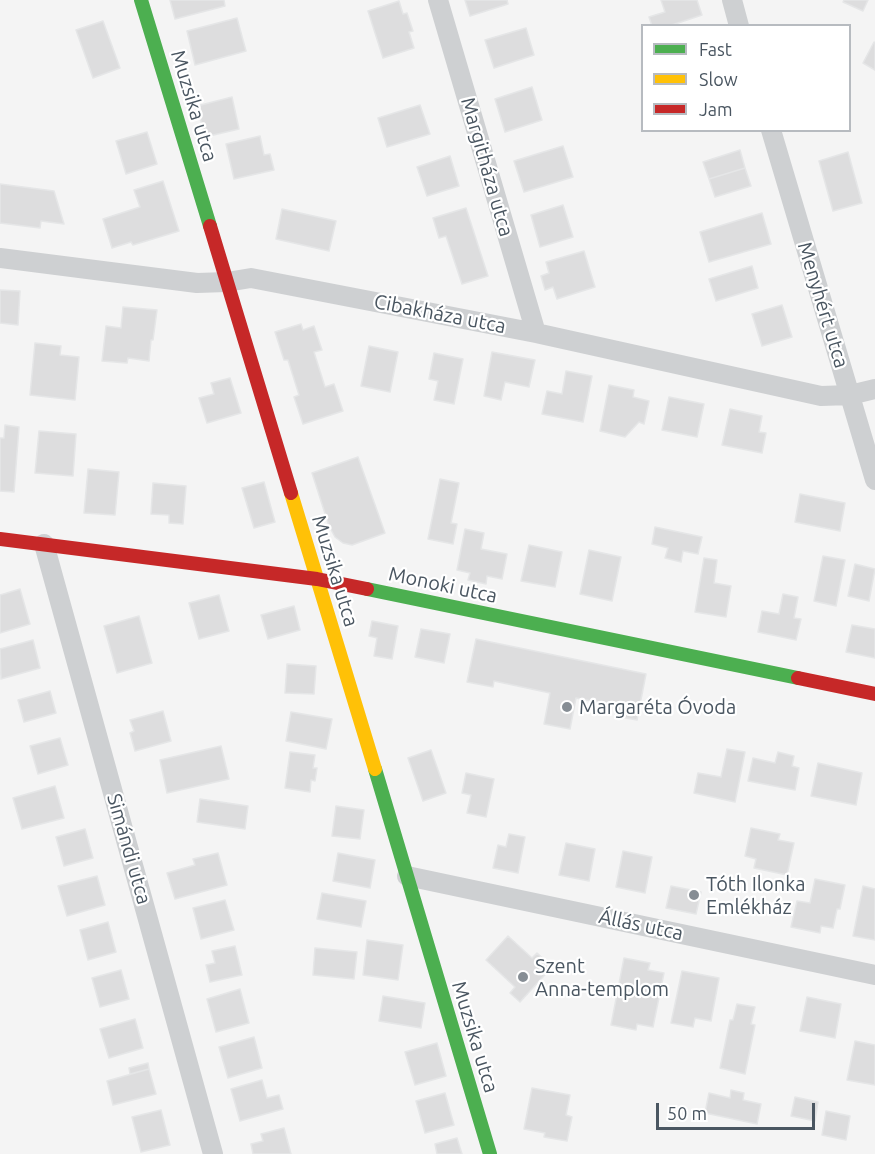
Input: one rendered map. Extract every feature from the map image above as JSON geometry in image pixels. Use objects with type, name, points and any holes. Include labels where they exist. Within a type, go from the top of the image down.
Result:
[{"type":"street","name":"Muzsika utca","points":[[141,0],[490,1154]]},
{"type":"street","name":"Margitháza utca","points":[[438,0],[536,333]]},
{"type":"street","points":[[732,0],[738,24]]},
{"type":"street","name":"Menyhért utca","points":[[772,132],[875,480]]},
{"type":"street","name":"Cibakháza utca","points":[[0,258],[197,283],[251,278],[536,333],[821,396],[850,395],[875,389]]},
{"type":"street","name":"Monoki utca","points":[[0,539],[317,579],[875,694]]},
{"type":"street","name":"Simándi utca","points":[[44,544],[213,1154]]},
{"type":"street","name":"Állás utca","points":[[407,876],[875,975]]},
{"type":"building","points":[[170,0],[224,0],[225,6],[175,19]]},
{"type":"building","points":[[465,0],[507,0],[508,4],[470,16]]},
{"type":"building","points":[[661,0],[697,0],[702,15],[675,24],[651,24],[649,17],[665,12]]},
{"type":"building","points":[[844,0],[868,0],[863,11],[843,2]]},
{"type":"building","points":[[399,1],[403,14],[407,13],[413,31],[409,32],[414,48],[383,58],[368,11]]},
{"type":"building","points":[[237,18],[246,51],[195,65],[187,31]]},
{"type":"building","points":[[103,21],[120,68],[93,78],[76,30]]},
{"type":"building","points":[[526,28],[534,55],[494,68],[485,40]]},
{"type":"building","points":[[875,43],[875,70],[863,63]]},
{"type":"building","points":[[532,87],[542,120],[505,132],[495,99]]},
{"type":"building","points":[[232,97],[239,129],[205,137],[197,106]]},
{"type":"building","points":[[420,105],[430,134],[387,147],[378,118]]},
{"type":"building","points":[[147,132],[157,164],[126,174],[116,141]]},
{"type":"building","points":[[260,136],[264,155],[270,154],[274,170],[234,179],[226,144]]},
{"type":"building","points":[[563,146],[573,177],[524,192],[514,161]]},
{"type":"building","points":[[740,150],[745,168],[709,179],[703,162]]},
{"type":"building","points":[[848,152],[862,203],[833,211],[819,161]]},
{"type":"building","points":[[450,156],[459,186],[427,196],[417,167]]},
{"type":"building","points":[[745,168],[751,186],[715,197],[709,179]]},
{"type":"building","points":[[163,181],[179,231],[133,245],[131,242],[112,248],[103,219],[140,207],[134,190]]},
{"type":"building","points":[[0,184],[54,191],[64,224],[41,221],[40,228],[0,223]]},
{"type":"building","points":[[563,205],[573,237],[540,247],[531,215]]},
{"type":"building","points":[[466,208],[488,276],[462,284],[446,236],[439,238],[433,218]]},
{"type":"building","points":[[282,209],[336,221],[329,251],[276,239]]},
{"type":"building","points":[[762,213],[771,244],[709,262],[700,232]]},
{"type":"building","points":[[584,251],[595,287],[557,299],[553,287],[545,290],[541,276],[549,273],[546,262]]},
{"type":"building","points":[[752,266],[758,288],[716,301],[709,279]]},
{"type":"building","points":[[0,290],[20,291],[18,325],[0,323]]},
{"type":"building","points":[[782,305],[792,337],[762,346],[752,314]]},
{"type":"building","points":[[123,307],[157,310],[149,361],[128,358],[127,363],[102,361],[106,326],[121,328]]},
{"type":"building","points":[[301,324],[303,330],[314,326],[322,350],[314,352],[325,387],[334,384],[343,411],[303,424],[294,397],[299,395],[288,360],[284,360],[275,332]]},
{"type":"building","points":[[35,343],[61,346],[60,355],[79,357],[75,400],[30,395]]},
{"type":"building","points":[[369,346],[398,352],[390,392],[361,386]]},
{"type":"building","points":[[492,352],[535,360],[529,387],[505,382],[501,400],[484,396]]},
{"type":"building","points":[[434,353],[463,359],[454,404],[434,400],[438,381],[429,379]]},
{"type":"building","points":[[566,371],[592,376],[583,422],[542,414],[547,391],[562,394]]},
{"type":"building","points":[[230,378],[241,413],[207,423],[199,398],[214,394],[211,383]]},
{"type":"building","points":[[609,385],[634,390],[633,397],[649,401],[644,424],[639,422],[625,437],[600,431]]},
{"type":"building","points":[[669,397],[704,404],[697,437],[662,430]]},
{"type":"building","points":[[730,409],[762,416],[759,432],[766,433],[762,453],[722,445]]},
{"type":"building","points":[[5,425],[19,427],[14,492],[0,491],[0,438],[4,438]]},
{"type":"building","points":[[39,431],[76,434],[73,476],[35,473]]},
{"type":"building","points":[[358,457],[385,533],[352,545],[343,543],[335,537],[329,526],[312,473]]},
{"type":"building","points":[[88,469],[119,472],[115,515],[84,513]]},
{"type":"building","points":[[440,479],[459,483],[451,523],[457,524],[453,544],[428,539]]},
{"type":"building","points":[[264,482],[275,522],[254,528],[242,488]]},
{"type":"building","points":[[153,483],[186,486],[183,524],[169,523],[169,515],[151,514]]},
{"type":"building","points":[[800,494],[845,503],[840,531],[795,522]]},
{"type":"building","points":[[655,527],[702,537],[698,554],[683,551],[681,562],[665,558],[668,548],[652,544]]},
{"type":"building","points":[[465,529],[484,533],[481,549],[507,554],[502,579],[487,576],[486,584],[468,580],[470,573],[457,570]]},
{"type":"building","points":[[529,545],[562,552],[555,587],[521,581]]},
{"type":"building","points":[[589,550],[621,557],[612,601],[580,594]]},
{"type":"building","points":[[823,556],[845,560],[836,606],[814,601]]},
{"type":"building","points":[[704,558],[717,560],[714,583],[731,586],[726,617],[695,612]]},
{"type":"building","points":[[855,564],[875,569],[869,601],[848,596]]},
{"type":"building","points":[[20,589],[30,624],[0,633],[0,595]]},
{"type":"building","points":[[783,594],[798,597],[794,618],[801,619],[796,640],[758,632],[762,611],[779,614]]},
{"type":"building","points":[[219,595],[229,631],[199,639],[189,603]]},
{"type":"building","points":[[294,606],[300,630],[268,639],[261,615]]},
{"type":"building","points":[[139,616],[152,663],[117,673],[104,626]]},
{"type":"building","points":[[372,621],[398,626],[392,659],[374,656],[377,638],[369,636]]},
{"type":"building","points":[[852,625],[875,629],[875,658],[846,652]]},
{"type":"building","points":[[421,629],[450,634],[444,663],[415,657]]},
{"type":"building","points":[[476,639],[646,674],[637,720],[615,716],[617,706],[576,698],[570,729],[544,724],[550,693],[494,681],[493,687],[467,682]]},
{"type":"building","points":[[33,640],[40,668],[1,679],[0,649]]},
{"type":"building","points":[[287,664],[316,666],[314,694],[285,693]]},
{"type":"building","points":[[50,691],[56,713],[24,722],[18,700]]},
{"type":"building","points":[[163,711],[171,741],[135,751],[130,733],[134,731],[130,720]]},
{"type":"building","points":[[291,712],[332,719],[326,749],[286,741]]},
{"type":"building","points":[[60,738],[68,765],[38,774],[30,746]]},
{"type":"building","points":[[221,746],[229,779],[167,793],[160,760]]},
{"type":"building","points":[[727,749],[745,752],[735,802],[694,793],[698,773],[721,777]]},
{"type":"building","points":[[431,750],[446,793],[423,801],[408,758]]},
{"type":"building","points":[[290,752],[315,755],[313,768],[317,768],[315,781],[311,780],[310,792],[285,788]]},
{"type":"building","points":[[778,752],[794,756],[792,766],[799,768],[795,790],[748,781],[753,758],[775,763]]},
{"type":"building","points":[[818,763],[862,773],[856,805],[811,796]]},
{"type":"building","points":[[466,773],[494,779],[486,817],[467,813],[471,795],[462,793]]},
{"type":"building","points":[[55,786],[64,818],[22,829],[13,798]]},
{"type":"building","points":[[200,799],[248,806],[245,829],[197,822]]},
{"type":"building","points":[[336,806],[364,810],[360,839],[332,836]]},
{"type":"building","points":[[751,828],[780,834],[778,840],[794,843],[787,875],[754,868],[756,859],[745,856]]},
{"type":"building","points":[[85,829],[93,858],[64,866],[56,837]]},
{"type":"building","points":[[509,834],[525,837],[518,873],[493,868],[498,845],[506,847]]},
{"type":"building","points":[[566,843],[595,849],[589,881],[559,875]]},
{"type":"building","points":[[623,851],[652,857],[645,893],[616,887]]},
{"type":"building","points":[[218,853],[227,885],[175,899],[167,873],[195,865],[193,859]]},
{"type":"building","points":[[338,853],[375,860],[370,888],[333,881]]},
{"type":"building","points":[[97,876],[105,905],[67,916],[58,886]]},
{"type":"building","points":[[815,879],[845,885],[833,928],[821,926],[820,933],[791,927],[797,901],[810,903]]},
{"type":"building","points":[[671,886],[701,892],[696,914],[666,908]]},
{"type":"building","points":[[863,886],[875,889],[875,940],[853,936]]},
{"type":"building","points":[[322,893],[366,901],[361,927],[317,919]]},
{"type":"building","points":[[225,900],[234,930],[201,939],[193,908]]},
{"type":"building","points":[[108,922],[116,952],[88,960],[80,930]]},
{"type":"building","name":"Szent Anna-templom","points":[[508,936],[532,958],[537,953],[552,967],[520,1002],[510,993],[515,987],[486,960]]},
{"type":"building","points":[[367,940],[403,945],[398,980],[363,975]]},
{"type":"building","points":[[235,946],[242,975],[210,982],[206,965],[215,963],[212,951]]},
{"type":"building","points":[[315,948],[357,952],[354,979],[313,975]]},
{"type":"building","points":[[624,958],[650,963],[648,970],[664,973],[653,1027],[637,1024],[636,1030],[611,1025]]},
{"type":"building","points":[[121,970],[129,999],[100,1007],[92,978]]},
{"type":"building","points":[[682,971],[719,978],[711,1021],[695,1018],[693,1027],[671,1023]]},
{"type":"building","points":[[240,989],[249,1023],[216,1032],[207,999]]},
{"type":"building","points":[[383,996],[425,1003],[421,1028],[379,1021]]},
{"type":"building","points":[[807,997],[841,1004],[835,1038],[800,1031]]},
{"type":"building","points":[[737,1004],[755,1007],[751,1024],[755,1025],[745,1074],[720,1068],[730,1020],[733,1020]]},
{"type":"building","points":[[135,1019],[143,1048],[109,1058],[100,1029]]},
{"type":"building","points":[[254,1037],[262,1068],[228,1078],[219,1047]]},
{"type":"building","points":[[855,1041],[875,1045],[875,1085],[847,1080]]},
{"type":"building","points":[[437,1043],[446,1076],[415,1085],[405,1052]]},
{"type":"building","points":[[148,1063],[149,1069],[130,1074],[129,1068]]},
{"type":"building","points":[[149,1069],[156,1094],[113,1105],[107,1081]]},
{"type":"building","points":[[262,1080],[267,1098],[279,1095],[283,1109],[240,1121],[231,1089]]},
{"type":"building","points":[[532,1088],[570,1095],[566,1115],[572,1117],[567,1141],[544,1137],[545,1133],[524,1129]]},
{"type":"building","points":[[731,1090],[744,1093],[743,1100],[761,1104],[757,1124],[705,1113],[709,1093],[730,1098]]},
{"type":"building","points":[[445,1093],[454,1125],[425,1133],[416,1101]]},
{"type":"building","points":[[795,1097],[818,1102],[815,1121],[791,1116]]},
{"type":"building","points":[[161,1110],[170,1145],[141,1152],[132,1117]]},
{"type":"building","points":[[826,1111],[850,1116],[846,1140],[822,1135]]},
{"type":"building","points":[[284,1128],[291,1154],[253,1154],[251,1144],[263,1141],[261,1134]]},
{"type":"building","points":[[457,1138],[462,1154],[437,1154],[435,1144]]},
{"type":"traffic: fast","points":[[141,0],[210,226]]},
{"type":"traffic: fast","points":[[367,589],[798,678]]},
{"type":"traffic: fast","points":[[375,769],[490,1154]]},
{"type":"traffic: slow","points":[[291,493],[375,769]]},
{"type":"traffic: jam","points":[[210,226],[291,493]]},
{"type":"traffic: jam","points":[[0,539],[317,579],[367,589]]},
{"type":"traffic: jam","points":[[798,678],[875,694]]},
{"type":"place","name":"Margaréta Óvoda","points":[[567,707]]},
{"type":"place","name":"Tóth Ilonka Emlékház","points":[[694,895]]},
{"type":"place","name":"Szent Anna-templom","points":[[523,977]]}]
